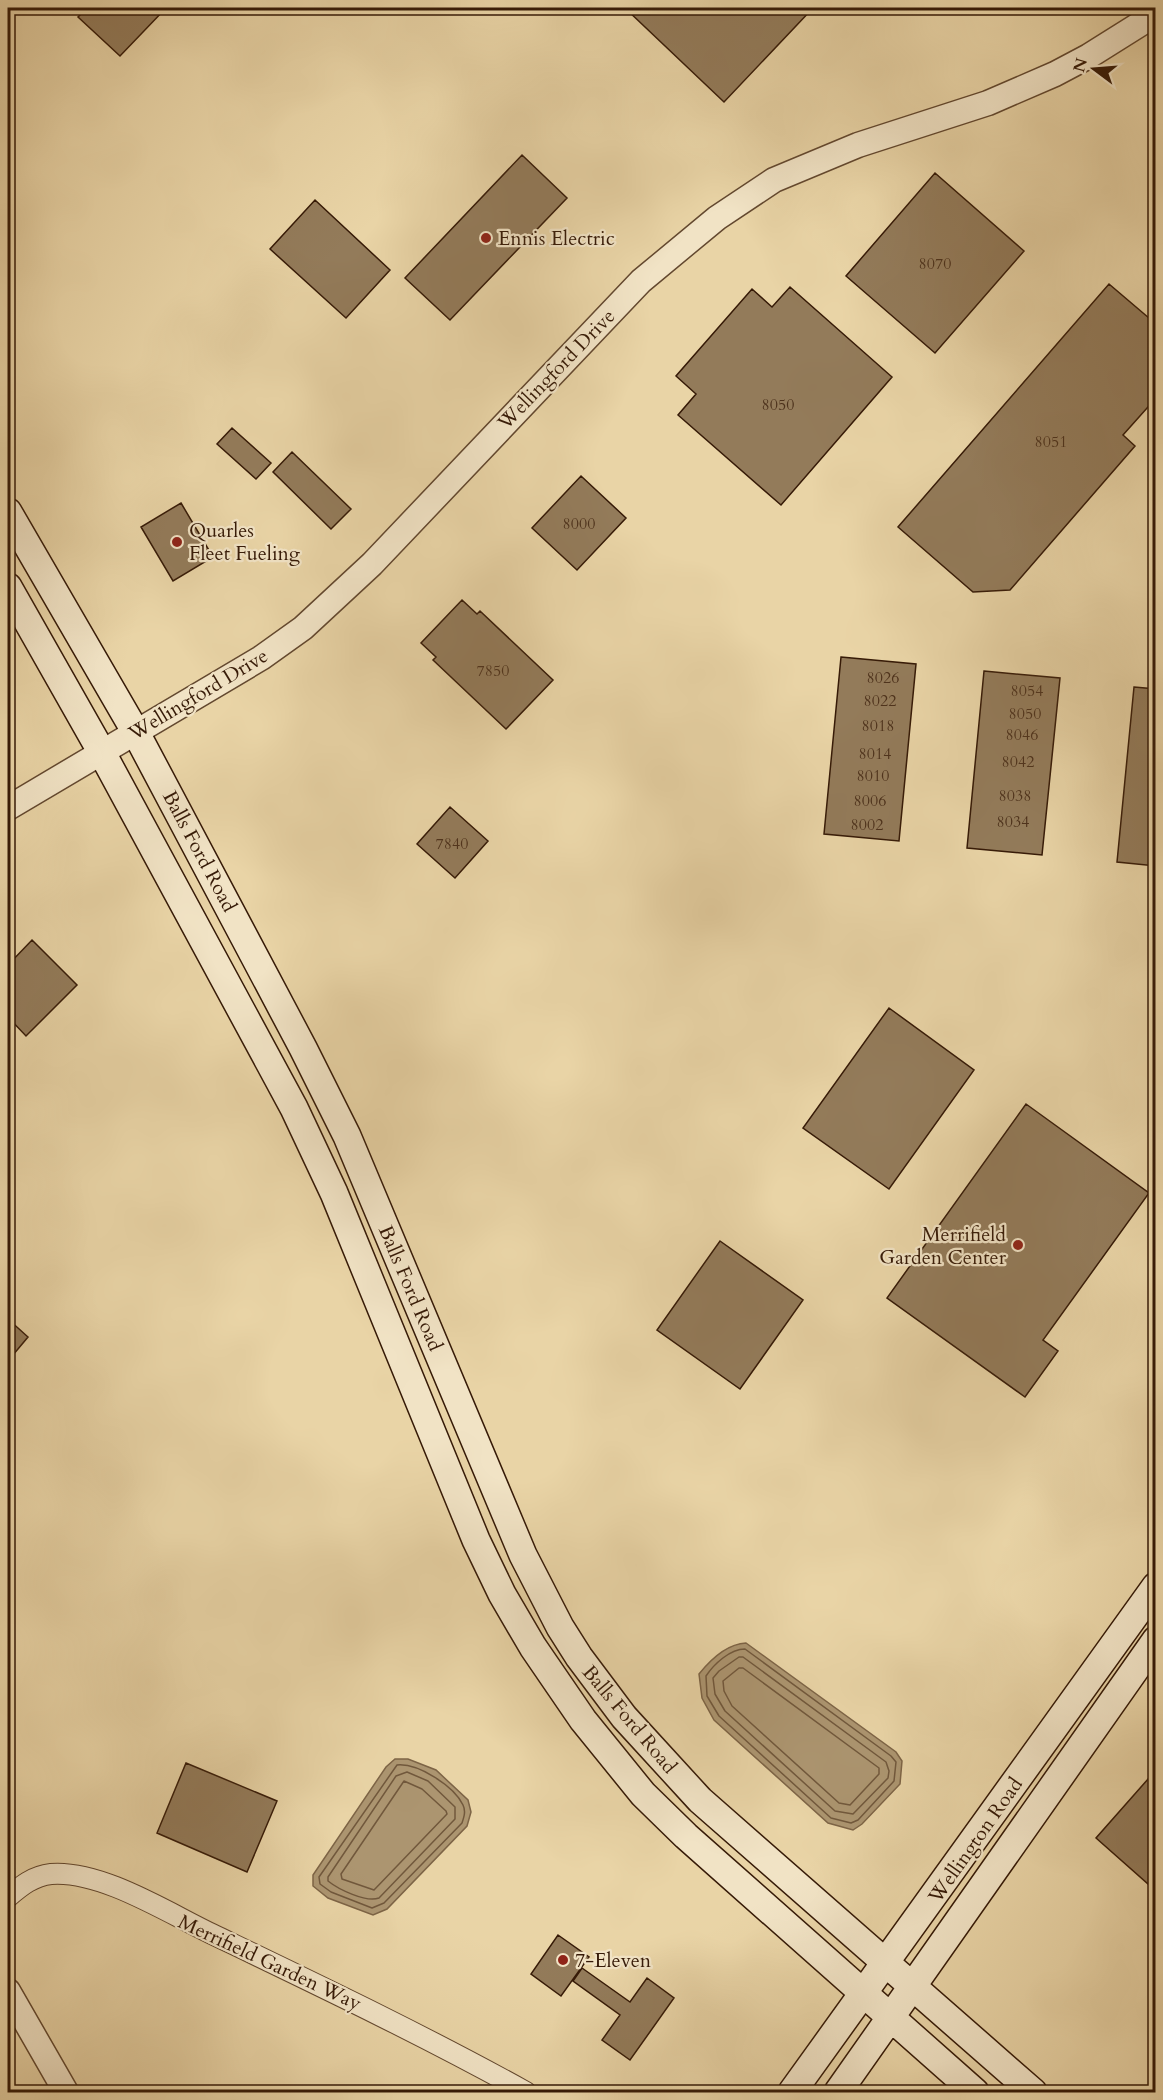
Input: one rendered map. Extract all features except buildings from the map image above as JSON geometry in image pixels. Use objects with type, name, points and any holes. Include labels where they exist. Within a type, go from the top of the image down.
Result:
[{"type":"main road","name":"Balls Ford Road","points":[[8,512],[186,823],[347,1136],[540,1590],[560,1627],[597,1683],[657,1755],[700,1800],[1033,2092]]},
{"type":"main road","name":"Balls Ford Road","points":[[8,587],[101,751],[294,1108],[334,1193],[494,1579],[532,1647],[564,1694],[624,1772],[659,1810],[975,2092]]},
{"type":"main road","points":[[387,1322],[419,1360],[445,1369]]},
{"type":"main road","name":"Wellington Road","points":[[792,2092],[865,1994],[1155,1586]]},
{"type":"main road","name":"Wellington Road","points":[[838,2092],[1155,1640]]},
{"type":"street","name":"Wellingford Drive","points":[[8,808],[261,658],[303,628],[342,594],[641,281],[717,218],[774,180],[868,141],[988,103],[1055,74],[1155,14]]},
{"type":"street","name":"Merrifield Garden Way","points":[[8,1897],[30,1879],[52,1874],[97,1881],[129,1892],[170,1915],[381,2014],[526,2092]]},
{"type":"street","points":[[8,1991],[66,2092]]},
{"type":"water","points":[[746,1643],[896,1752],[902,1761],[900,1784],[862,1824],[853,1830],[828,1823],[714,1720],[702,1698],[699,1674],[720,1653],[732,1646]]},
{"type":"water","points":[[395,1759],[408,1759],[436,1770],[468,1800],[471,1812],[467,1826],[387,1909],[373,1915],[328,1898],[313,1886],[313,1875],[386,1767]]},
{"type":"place","name":"Ennis Electric","points":[[486,238]]},
{"type":"place","name":"Quarles Fleet Fueling","points":[[177,542]]},
{"type":"place","name":"Merrifield Garden Center","points":[[1018,1245]]},
{"type":"place","name":"7-Eleven","points":[[563,1960]]}]
